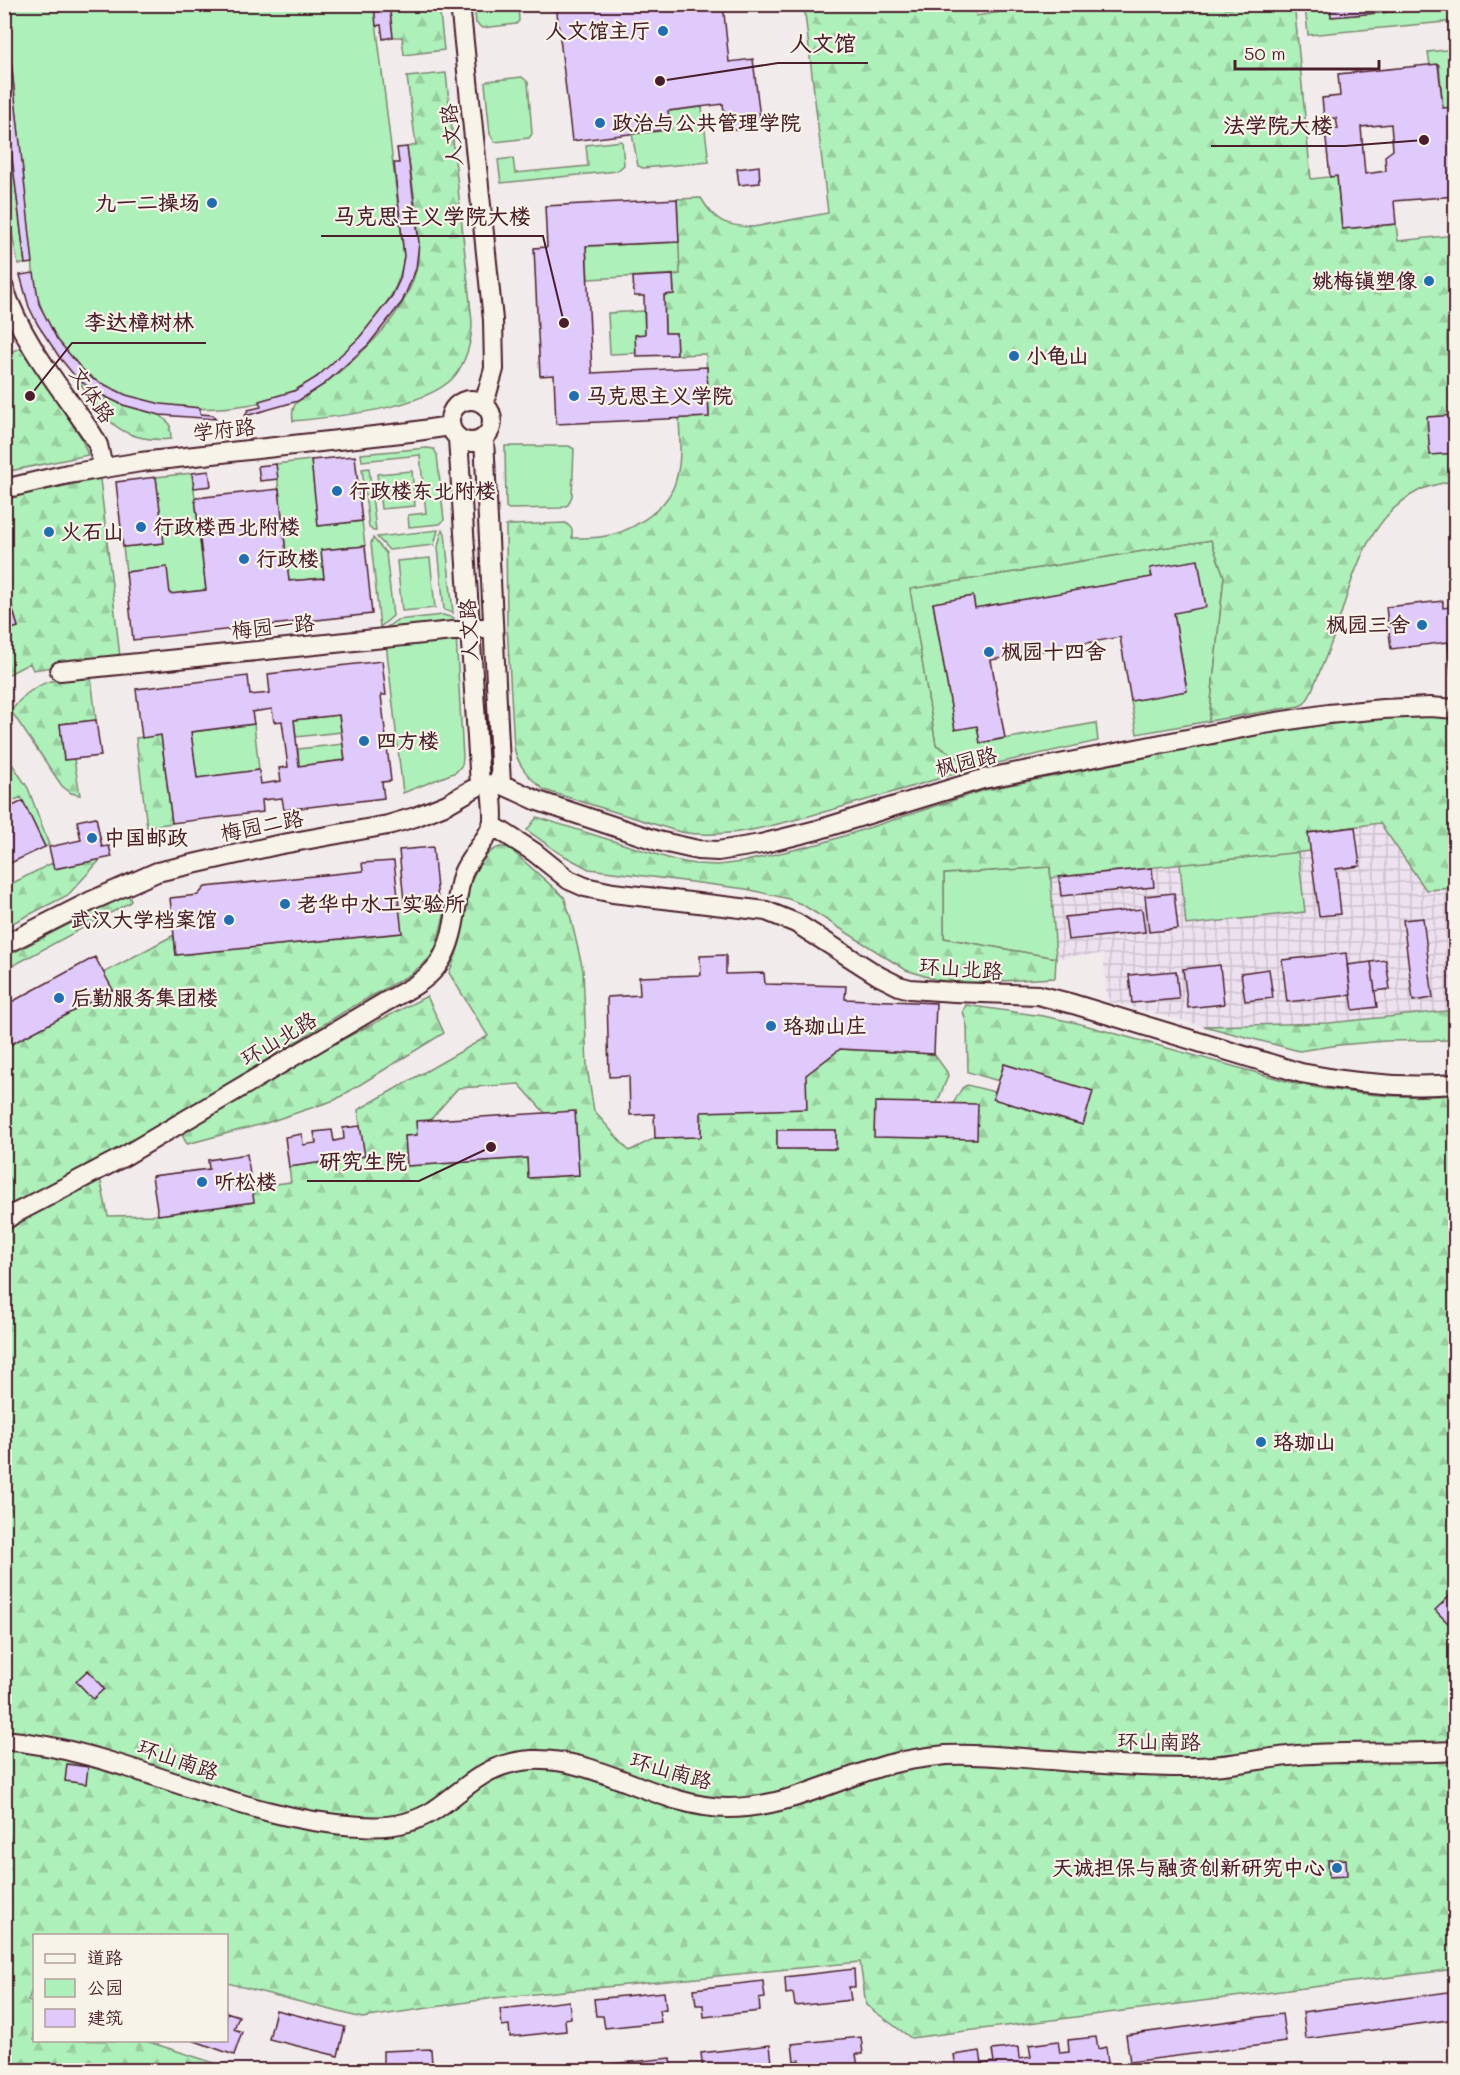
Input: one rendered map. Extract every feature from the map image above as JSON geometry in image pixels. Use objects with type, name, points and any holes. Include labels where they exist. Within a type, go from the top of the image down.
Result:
[{"type":"street","name":"人文路","points":[[460,4],[494,329],[494,369],[484,404]]},
{"type":"street","name":"文体路","points":[[4,288],[26,337],[92,434],[98,445],[103,468]]},
{"type":"street","points":[[454,432],[471,442],[484,438],[492,421],[489,409],[477,400],[462,401],[452,411],[470,629],[490,784],[492,825]]},
{"type":"street","name":"学府路","points":[[4,489],[103,468],[410,432],[454,432]]},
{"type":"street","name":"人文路","points":[[484,438],[492,627],[490,784]]},
{"type":"street","name":"梅园一路","points":[[60,671],[492,627]]},
{"type":"street","name":"枫园路","points":[[490,784],[658,842],[698,850],[737,849],[817,830],[983,779],[1258,725],[1328,714],[1383,709],[1430,707],[1455,709]]},
{"type":"street","name":"梅园二路","points":[[4,945],[91,901],[157,872],[278,845],[388,825],[415,817],[490,784]]},
{"type":"street","name":"环山北路","points":[[4,1221],[123,1157],[417,985],[434,970],[444,957],[450,943],[460,883],[465,869],[492,825],[534,852],[569,880],[585,887],[613,893],[766,911],[796,923],[879,976],[910,989],[1038,995],[1301,1073],[1380,1084],[1455,1084]]},
{"type":"street","name":"环山南路","points":[[4,1740],[77,1753],[126,1765],[242,1805],[329,1824],[365,1827],[391,1826],[411,1821],[432,1812],[479,1775],[503,1765],[527,1761],[545,1760],[569,1764],[675,1799],[702,1806],[726,1808],[777,1802],[889,1764],[943,1756],[974,1755],[1130,1766],[1193,1767],[1297,1755],[1455,1751]]},
{"type":"shaded area","points":[[1455,782],[1455,1040],[1385,1041],[1299,1051],[1107,1001],[1103,954],[1056,958],[1050,867]]},
{"type":"green space","points":[[939,4],[941,9],[974,5],[976,16],[1052,4],[1275,5],[1295,13],[1311,179],[1337,176],[1342,229],[1396,224],[1398,241],[1455,235],[1455,297],[1449,313],[1447,339],[1455,480],[1424,488],[1401,502],[1373,534],[1355,572],[1335,633],[1309,697],[1304,704],[1299,706],[1209,721],[1224,576],[1211,540],[910,589],[936,745],[975,768],[786,822],[751,830],[715,834],[680,832],[544,790],[525,771],[514,747],[507,625],[506,526],[566,523],[572,529],[572,538],[600,537],[634,526],[655,512],[663,503],[675,483],[679,467],[679,418],[709,417],[706,354],[677,355],[676,333],[665,333],[664,295],[674,294],[673,275],[680,274],[677,199],[701,198],[711,213],[722,221],[728,224],[753,227],[828,213],[804,5]]},
{"type":"green space","name":"九一二操场","points":[[5,5],[374,5],[404,256],[399,278],[379,314],[342,356],[296,390],[274,399],[221,408],[193,408],[139,400],[115,391],[94,379],[73,361],[50,327],[35,288],[8,34],[5,34]]},
{"type":"green space","points":[[389,5],[439,5],[444,50],[404,55],[402,37],[393,37]]},
{"type":"green space","points":[[474,5],[518,5],[519,21],[516,24],[482,28],[476,23]]},
{"type":"green space","points":[[1305,5],[1330,5],[1332,17],[1435,8],[1435,5],[1455,5],[1455,21],[1308,35]]},
{"type":"green space","points":[[1455,49],[1455,107],[1443,108],[1439,65],[1430,65],[1428,52]]},
{"type":"green space","points":[[446,73],[472,322],[471,337],[465,359],[453,378],[439,389],[421,397],[378,410],[293,421],[293,410],[297,402],[326,383],[367,347],[392,318],[410,287],[416,270],[419,242],[407,147],[416,145],[407,77]]},
{"type":"green space","points":[[522,77],[528,82],[532,134],[529,138],[495,142],[490,134],[485,83]]},
{"type":"green space","points":[[4,92],[25,264],[18,264],[12,233],[5,234]]},
{"type":"green space","points":[[702,107],[709,162],[643,168],[638,166],[632,134],[670,130],[668,111]]},
{"type":"green space","points":[[622,141],[624,165],[617,171],[501,183],[498,160],[513,158],[515,173],[588,166],[586,145]]},
{"type":"green space","points":[[679,242],[681,274],[588,279],[586,246]]},
{"type":"green space","points":[[644,311],[645,334],[636,353],[610,354],[608,313]]},
{"type":"green space","points":[[22,347],[81,437],[88,455],[5,472],[4,355]]},
{"type":"green space","points":[[74,375],[104,396],[123,405],[160,415],[170,424],[171,439],[137,437],[113,424]]},
{"type":"green space","points":[[505,446],[569,446],[574,449],[572,496],[568,505],[561,508],[509,509],[506,507]]},
{"type":"green space","points":[[434,449],[437,455],[444,520],[440,524],[409,527],[408,515],[426,513],[420,455],[362,461],[361,454]]},
{"type":"green space","points":[[311,460],[319,526],[362,521],[365,546],[321,550],[324,578],[289,581],[276,464]]},
{"type":"green space","points":[[369,468],[376,531],[369,527],[362,469]]},
{"type":"green space","points":[[412,471],[415,506],[381,509],[377,474]]},
{"type":"green space","points":[[192,473],[206,590],[170,594],[166,568],[126,572],[123,547],[163,543],[156,477]]},
{"type":"green space","points":[[100,479],[120,657],[33,670],[30,663],[5,676],[5,631],[18,627],[5,581],[5,498]]},
{"type":"green space","points":[[438,530],[434,545],[389,550],[377,537]]},
{"type":"green space","points":[[442,530],[445,533],[453,613],[444,610],[438,547]]},
{"type":"green space","points":[[373,538],[386,553],[393,616],[380,627],[371,543]]},
{"type":"green space","points":[[1211,540],[1224,576],[1209,721],[1137,734],[1131,701],[1187,691],[1174,613],[1150,569],[1152,577],[975,608],[973,596],[933,603],[955,729],[977,726],[981,743],[1096,723],[1098,741],[975,768],[936,745],[909,589]]},
{"type":"green space","points":[[430,558],[435,608],[402,611],[397,561]]},
{"type":"green space","points":[[443,615],[454,618],[454,623],[380,632],[397,620]]},
{"type":"green space","points":[[456,635],[462,765],[456,772],[403,793],[386,643]]},
{"type":"green space","points":[[91,676],[96,720],[60,724],[64,760],[74,759],[80,795],[71,793],[62,786],[11,711],[28,692],[46,683]]},
{"type":"green space","points":[[339,715],[341,732],[296,737],[294,720]]},
{"type":"green space","points":[[1429,715],[1455,718],[1455,888],[1426,890],[1380,823],[1309,833],[1311,851],[1051,878],[1050,867],[944,874],[944,938],[1056,958],[1055,978],[963,983],[937,980],[906,970],[803,905],[789,899],[746,889],[589,869],[559,853],[527,830],[537,817],[674,860],[718,865],[742,862],[822,843],[985,790],[1258,735],[1384,716]]},
{"type":"green space","points":[[254,724],[259,770],[197,778],[191,732]]},
{"type":"green space","points":[[161,735],[172,823],[147,827],[136,738]]},
{"type":"green space","points":[[343,744],[345,760],[299,766],[298,749]]},
{"type":"green space","points":[[4,752],[28,788],[49,845],[45,847],[21,797],[5,805]]},
{"type":"green space","points":[[508,847],[564,897],[583,970],[587,1067],[594,1111],[629,1151],[655,1138],[701,1137],[701,1112],[806,1075],[840,1049],[934,1054],[948,1076],[937,1103],[953,1104],[962,1088],[967,1085],[995,1092],[994,1099],[1083,1125],[1093,1091],[1004,1064],[999,1081],[968,1072],[967,1026],[963,1011],[966,1005],[1077,1023],[1297,1084],[1376,1095],[1455,1095],[1455,1969],[911,2038],[866,2005],[860,1962],[494,1998],[362,2018],[228,1983],[228,1934],[33,1934],[33,1987],[28,2001],[33,2003],[33,2042],[149,2042],[236,2070],[5,2069],[4,1048],[112,990],[103,973],[174,935],[176,955],[401,933],[399,910],[447,905],[436,946],[430,958],[411,974],[352,1007],[97,1164],[108,1216],[158,1215],[253,1202],[252,1187],[291,1182],[289,1167],[364,1156],[358,1110],[488,1036],[449,973],[461,938],[465,902],[473,874],[478,865],[493,850]],"holes":[[[519,1084],[545,1113],[579,1175],[529,1178],[527,1158],[407,1166],[405,1136],[417,1135],[458,1088]],[[777,1130],[836,1130],[836,1149],[777,1149]]]},
{"type":"green space","points":[[1298,852],[1305,912],[1186,925],[1180,864]]},
{"type":"green space","points":[[101,859],[68,895],[5,927],[5,887],[52,863],[54,869]]},
{"type":"green space","points":[[1050,867],[1056,958],[944,938],[944,874]]},
{"type":"green space","points":[[125,895],[129,896],[131,901],[129,903],[5,970],[5,957]]},
{"type":"green space","points":[[427,996],[444,1033],[335,1100],[266,1123],[187,1144],[181,1133],[301,1061]]},
{"type":"green space","points":[[1455,1010],[1455,1040],[1385,1041],[1299,1051],[1204,1026],[1329,1023]]},
{"type":"building","points":[[374,4],[389,4],[393,37],[383,39],[381,25],[376,26]]},
{"type":"building","points":[[556,4],[723,4],[729,62],[753,59],[761,127],[726,131],[723,104],[668,111],[671,129],[572,141]]},
{"type":"building","points":[[940,4],[962,4],[963,6],[940,9]]},
{"type":"building","points":[[1330,4],[1435,4],[1436,8],[1331,17]]},
{"type":"building","points":[[8,33],[33,263],[25,264],[4,92],[4,34]]},
{"type":"building","points":[[1438,64],[1443,108],[1456,107],[1456,196],[1394,201],[1396,224],[1342,229],[1337,176],[1330,177],[1325,130],[1338,129],[1336,118],[1324,119],[1322,98],[1340,96],[1338,74]],"holes":[[[1391,124],[1393,150],[1385,156],[1386,171],[1365,174],[1361,127]]]},
{"type":"building","points":[[407,147],[419,243],[416,269],[402,302],[368,345],[323,385],[298,401],[245,416],[248,410],[261,407],[259,401],[294,391],[317,377],[359,338],[392,296],[400,279],[404,256],[394,163],[399,163],[397,148]]},
{"type":"building","points":[[759,166],[760,183],[739,185],[737,169]]},
{"type":"building","points":[[677,199],[679,242],[586,246],[592,373],[707,367],[709,417],[556,424],[554,375],[540,376],[534,248],[547,247],[545,206]]},
{"type":"building","points":[[34,273],[39,304],[57,339],[93,379],[126,395],[161,404],[200,408],[200,414],[213,415],[216,419],[160,415],[123,405],[88,387],[60,358],[29,307],[20,275]]},
{"type":"building","points":[[673,275],[674,294],[664,295],[665,333],[676,333],[677,355],[636,356],[635,335],[645,334],[644,296],[634,296],[633,277]]},
{"type":"building","points":[[1456,415],[1456,453],[1430,455],[1427,417]]},
{"type":"building","name":"行政楼东北附楼","points":[[355,456],[362,521],[318,526],[311,460]]},
{"type":"building","points":[[276,464],[278,479],[260,481],[258,466]]},
{"type":"building","points":[[209,471],[211,486],[194,488],[192,473]]},
{"type":"building","name":"行政楼西北附楼","points":[[156,477],[164,543],[123,547],[116,482]]},
{"type":"building","name":"行政楼","points":[[279,489],[289,581],[324,578],[321,550],[365,546],[372,614],[133,640],[126,572],[167,567],[170,594],[206,590],[195,498]]},
{"type":"building","name":"枫园十四舍","points":[[1198,560],[1206,607],[1174,613],[1187,691],[1131,701],[1120,637],[991,660],[1005,738],[980,743],[977,726],[955,730],[933,603],[973,596],[975,608],[1152,577],[1150,568]]},
{"type":"building","points":[[4,581],[18,627],[4,631]]},
{"type":"building","name":"枫园三舍","points":[[1443,601],[1443,608],[1456,606],[1456,680],[1452,680],[1448,642],[1391,649],[1386,607]]},
{"type":"building","name":"四方楼","points":[[382,661],[386,695],[381,695],[391,781],[382,782],[384,798],[284,810],[282,798],[262,800],[263,812],[172,823],[161,735],[142,738],[136,689],[248,676],[250,695],[270,693],[268,674]],"holes":[[[272,709],[274,722],[282,721],[288,767],[279,768],[281,781],[261,784],[259,770],[197,778],[191,732],[254,724],[252,712]],[[339,715],[345,760],[299,766],[294,720]]]},
{"type":"building","points":[[96,720],[101,756],[64,760],[60,724]]},
{"type":"building","points":[[23,801],[45,847],[4,866],[4,810]]},
{"type":"building","points":[[96,817],[102,847],[109,846],[112,857],[54,869],[49,847],[81,840],[77,821]]},
{"type":"building","points":[[1355,827],[1360,866],[1336,869],[1341,914],[1319,916],[1308,833]]},
{"type":"building","points":[[433,847],[438,900],[404,902],[399,850]]},
{"type":"building","name":"老华中水工实验所","points":[[394,861],[402,933],[176,955],[170,898],[198,895],[205,887],[363,871],[362,863]]},
{"type":"building","points":[[1152,868],[1154,887],[1061,896],[1059,877]]},
{"type":"building","points":[[1174,893],[1178,929],[1149,932],[1145,896]]},
{"type":"building","points":[[1142,909],[1145,932],[1068,940],[1065,917]]},
{"type":"building","points":[[1423,918],[1433,998],[1413,1001],[1403,920]]},
{"type":"building","points":[[1346,953],[1351,995],[1287,1002],[1282,960]]},
{"type":"building","name":"珞珈山庄","points":[[726,955],[726,974],[764,973],[765,984],[846,986],[845,999],[936,1003],[934,1054],[840,1049],[806,1075],[807,1109],[701,1112],[701,1137],[655,1138],[654,1114],[630,1115],[629,1076],[609,1077],[607,997],[640,995],[639,977],[701,975],[700,956]]},
{"type":"building","name":"后勤服务集团楼","points":[[95,957],[113,990],[4,1048],[4,1006]]},
{"type":"building","points":[[1386,960],[1390,989],[1375,991],[1371,962]]},
{"type":"building","points":[[1371,962],[1377,1007],[1353,1010],[1347,965]]},
{"type":"building","points":[[1220,965],[1224,1004],[1188,1008],[1183,969]]},
{"type":"building","points":[[1269,969],[1273,998],[1245,1001],[1241,973]]},
{"type":"building","points":[[1176,971],[1179,999],[1132,1003],[1129,975]]},
{"type":"building","points":[[1004,1064],[1093,1091],[1083,1125],[993,1099]]},
{"type":"building","points":[[875,1102],[978,1104],[977,1139],[874,1137]]},
{"type":"building","points":[[575,1111],[579,1175],[528,1178],[527,1158],[407,1166],[405,1136],[417,1135],[416,1121]]},
{"type":"building","points":[[360,1126],[365,1156],[289,1167],[285,1137],[302,1134],[303,1145],[316,1143],[314,1132],[332,1130],[334,1141],[344,1139],[343,1128]]},
{"type":"building","points":[[777,1130],[836,1130],[836,1149],[777,1149]]},
{"type":"building","name":"听松楼","points":[[247,1154],[254,1202],[158,1215],[152,1176],[209,1169],[208,1160]]},
{"type":"building","points":[[1456,1590],[1456,1629],[1455,1630],[1435,1610]]},
{"type":"building","points":[[88,1670],[104,1689],[93,1699],[76,1681]]},
{"type":"building","points":[[67,1764],[88,1767],[86,1784],[65,1781]]},
{"type":"building","points":[[1346,1859],[1347,1876],[1329,1877],[1328,1860]]},
{"type":"building","points":[[854,1969],[855,1987],[849,1987],[851,2000],[795,2006],[793,1993],[786,1994],[785,1977]]},
{"type":"building","points":[[763,1981],[765,1998],[759,1999],[760,2011],[704,2017],[703,2005],[696,2005],[694,1989]]},
{"type":"building","points":[[1455,1991],[1456,2019],[1306,2039],[1303,2012]]},
{"type":"building","points":[[664,1992],[666,2009],[659,2010],[661,2022],[605,2028],[603,2016],[596,2016],[594,1999]]},
{"type":"building","points":[[569,2001],[571,2018],[565,2019],[566,2031],[510,2037],[509,2025],[502,2026],[500,2009]]},
{"type":"building","points":[[276,2010],[345,2027],[338,2056],[269,2039]]},
{"type":"building","points":[[228,2013],[239,2016],[234,2029],[242,2032],[234,2055],[198,2042],[228,2042]]},
{"type":"building","points":[[1282,2014],[1286,2042],[1130,2062],[1126,2035]]},
{"type":"building","points":[[861,2037],[863,2054],[856,2054],[858,2067],[802,2070],[800,2060],[794,2061],[792,2044]]},
{"type":"building","points":[[1096,2037],[1098,2049],[1106,2047],[1109,2070],[947,2070],[947,2068],[956,2067],[954,2055],[980,2051],[982,2064],[994,2062],[992,2050],[1018,2047],[1019,2059],[1031,2057],[1029,2045],[1058,2041],[1060,2053],[1069,2052],[1068,2040]]},
{"type":"building","points":[[770,2045],[772,2063],[766,2063],[767,2070],[703,2070],[701,2053]]},
{"type":"building","points":[[431,2049],[432,2065],[442,2064],[442,2070],[370,2070],[370,2067],[383,2067],[383,2051]]},
{"type":"building","points":[[671,2058],[672,2070],[602,2070],[602,2065]]},
{"type":"place","name":"人文馆主厅","points":[[663,31]]},
{"type":"place","name":"人文馆","points":[[660,81]]},
{"type":"place","name":"政治与公共管理学院","points":[[600,123]]},
{"type":"place","name":"法学院大楼","points":[[1424,140]]},
{"type":"place","name":"九一二操场","points":[[212,203]]},
{"type":"place","name":"姚梅镇塑像","points":[[1429,281]]},
{"type":"place","name":"马克思主义学院大楼","points":[[564,323]]},
{"type":"place","name":"小龟山","points":[[1014,356]]},
{"type":"place","name":"李达樟树林","points":[[30,396]]},
{"type":"place","name":"马克思主义学院","points":[[574,396]]},
{"type":"place","name":"行政楼东北附楼","points":[[337,491]]},
{"type":"place","name":"行政楼西北附楼","points":[[141,527]]},
{"type":"place","name":"火石山","points":[[49,532]]},
{"type":"place","name":"行政楼","points":[[244,559]]},
{"type":"place","name":"枫园三舍","points":[[1422,625]]},
{"type":"place","name":"枫园十四舍","points":[[989,652]]},
{"type":"place","name":"四方楼","points":[[364,741]]},
{"type":"place","name":"中国邮政","points":[[92,838]]},
{"type":"place","name":"老华中水工实验所","points":[[285,904]]},
{"type":"place","name":"武汉大学档案馆","points":[[229,920]]},
{"type":"place","name":"后勤服务集团楼","points":[[59,998]]},
{"type":"place","name":"珞珈山庄","points":[[771,1026]]},
{"type":"place","name":"研究生院","points":[[491,1147]]},
{"type":"place","name":"听松楼","points":[[202,1182]]},
{"type":"place","name":"珞珈山","points":[[1261,1442]]},
{"type":"place","name":"天诚担保与融资创新研究中心","points":[[1337,1868]]}]
